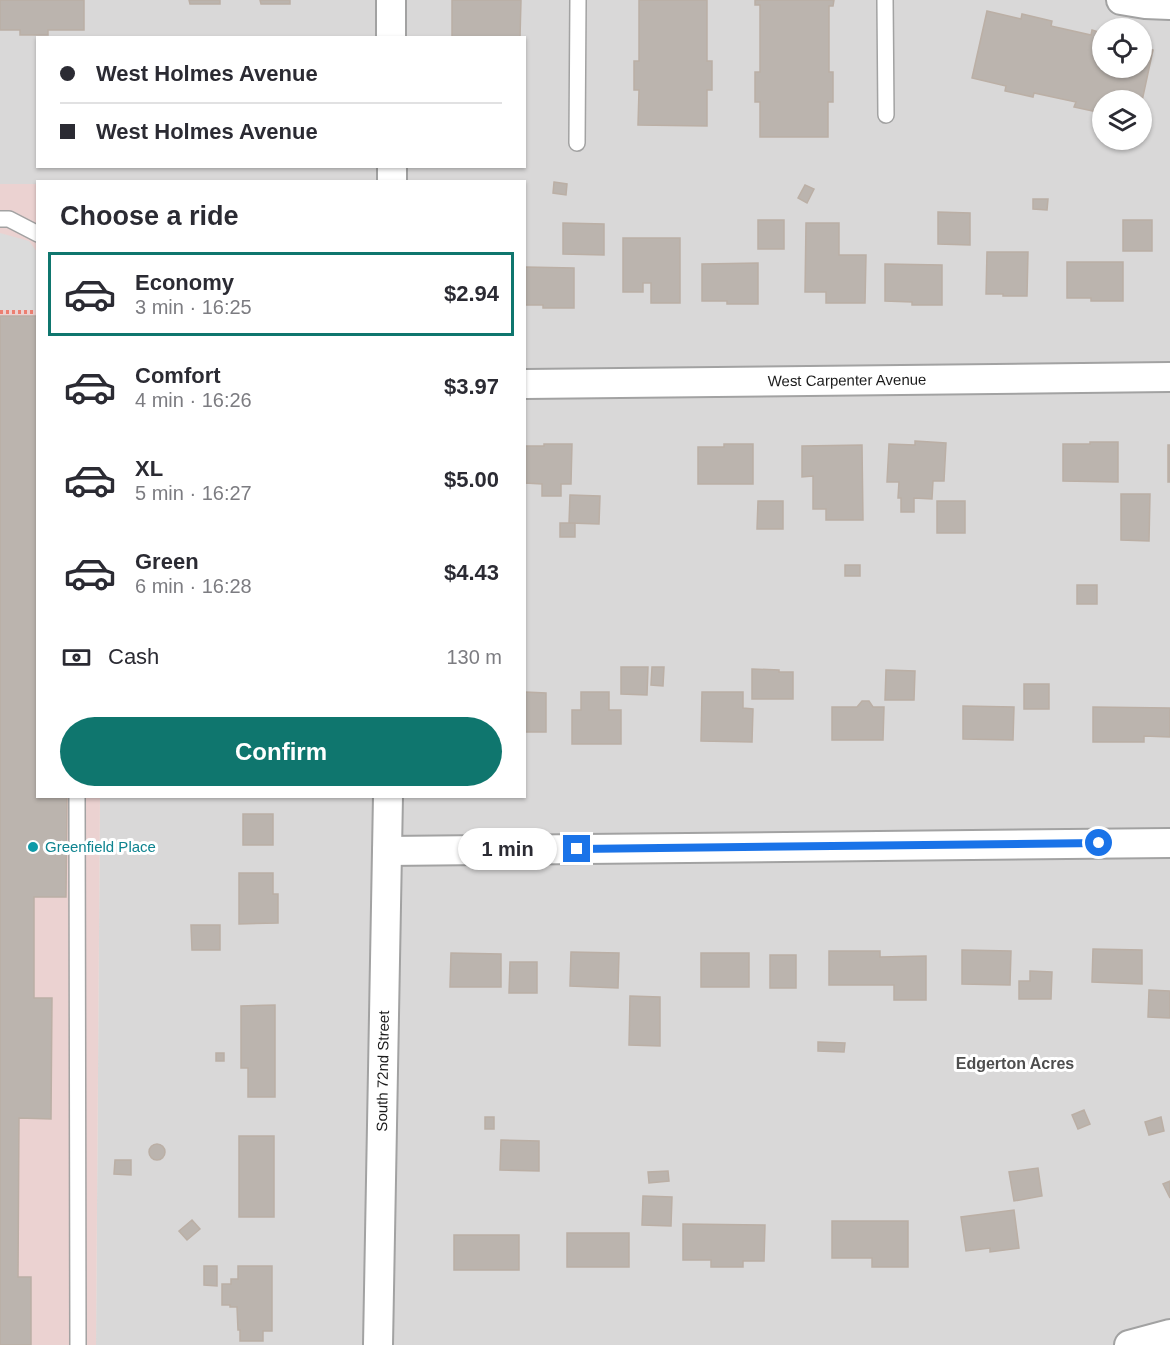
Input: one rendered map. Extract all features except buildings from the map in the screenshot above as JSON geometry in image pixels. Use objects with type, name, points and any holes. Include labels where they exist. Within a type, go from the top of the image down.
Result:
[{"type":"street","points":[[390,0],[391,36]]},
{"type":"street","points":[[1121,0],[1170,5]]},
{"type":"street","name":"West Carpenter Avenue","points":[[526,384],[1170,377]]},
{"type":"street","name":"South 72nd Street","points":[[378,1345],[388,798]]},
{"type":"street","points":[[387,851],[1170,843]]},
{"type":"street","points":[[1129,1345],[1170,1334]]},
{"type":"lane","points":[[577,143],[578,0]]},
{"type":"lane","points":[[885,0],[886,115]]},
{"type":"lane","points":[[0,219],[9,219],[36,233]]},
{"type":"lane","points":[[77,798],[78,1345]]},
{"type":"path","points":[[0,312],[36,312]]},
{"type":"shaded area","points":[[0,0],[1170,0],[1170,1345],[96,1345],[100,798],[526,798],[526,180],[36,180],[36,184],[0,184]]},
{"type":"shaded area","points":[[0,184],[36,184],[36,798],[100,798],[96,1345],[0,1345]]},
{"type":"shaded area","points":[[0,233],[29,241],[36,251],[36,310],[0,310]]},
{"type":"place","name":"Greenfield Place","points":[[33,847]]},
{"type":"district","name":"Edgerton Acres","points":[[1015,1063]]},
{"type":"route","points":[[577,849],[1099,843]]}]
